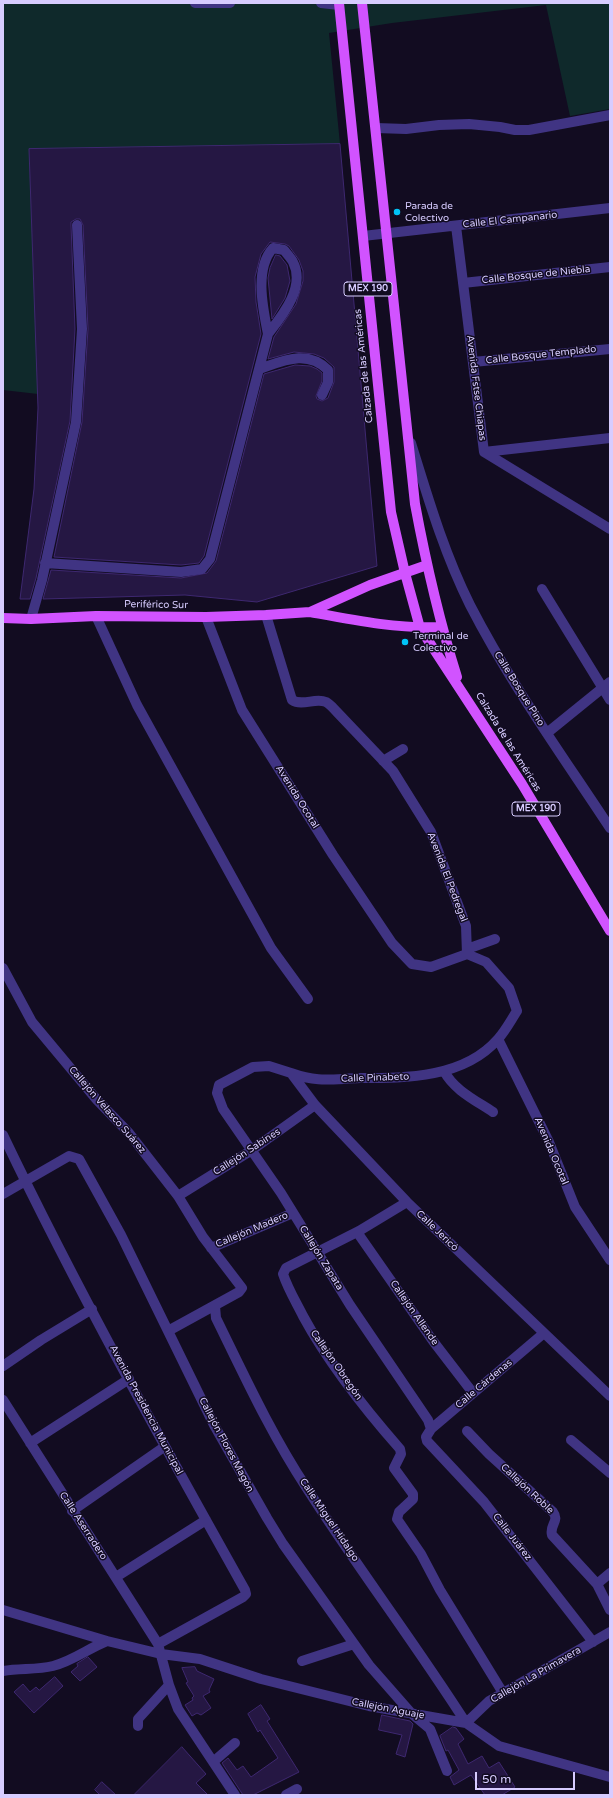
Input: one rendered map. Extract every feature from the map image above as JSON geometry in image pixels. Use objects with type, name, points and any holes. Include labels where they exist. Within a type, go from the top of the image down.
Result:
[{"type":"main road","name":"Calzada de las Américas","points":[[362,3],[415,504],[426,565],[441,626],[460,688]]},
{"type":"main road","name":"Calzada de las Américas","points":[[339,4],[391,512],[405,573],[420,628],[522,784],[610,931]]},
{"type":"main road","name":"Periférico Sur","points":[[310,612],[370,585],[426,565]]},
{"type":"main road","name":"Periférico Sur","points":[[3,618],[31,619],[96,616],[266,616],[310,612],[362,622],[420,628],[441,626]]},
{"type":"street","points":[[195,3],[230,3]]},
{"type":"street","points":[[321,3],[339,4]]},
{"type":"street","points":[[376,128],[406,129],[439,125],[469,124],[514,130],[529,130],[610,115]]},
{"type":"street","name":"Calle El Campanario","points":[[363,236],[610,208]]},
{"type":"street","points":[[31,619],[76,422],[82,329],[77,224]]},
{"type":"street","name":"Avenida Fstse Chiapas","points":[[456,226],[484,452],[610,529]]},
{"type":"street","points":[[45,563],[181,572],[202,569],[210,559],[268,334],[289,304],[297,282],[294,263],[284,250],[273,248],[265,256],[262,276],[264,313],[268,334]]},
{"type":"street","name":"Calle Bosque de Niebla","points":[[463,283],[610,267]]},
{"type":"street","name":"Calle Bosque Templado","points":[[473,362],[610,348]]},
{"type":"street","points":[[258,370],[288,359],[306,358],[319,362],[328,370],[328,382],[322,396]]},
{"type":"street","name":"Calle Bosque Pino","points":[[408,433],[440,534],[470,604],[502,664],[547,733],[610,682]]},
{"type":"street","points":[[484,452],[610,438]]},
{"type":"street","points":[[542,589],[610,700]]},
{"type":"street","points":[[96,616],[137,705],[267,941],[308,999]]},
{"type":"street","name":"Avenida El Pedregal","points":[[266,616],[292,700],[297,703],[318,701],[327,703],[393,772],[430,832],[466,926],[467,952]]},
{"type":"street","name":"Avenida Ocotal","points":[[206,617],[242,710],[332,855],[392,943],[412,964],[431,967],[467,952]]},
{"type":"street","points":[[547,733],[610,828]]},
{"type":"street","points":[[383,761],[403,749]]},
{"type":"street","points":[[467,952],[495,939]]},
{"type":"street","points":[[467,952],[486,962],[510,988],[517,1011],[498,1039]]},
{"type":"street","name":"Callejón Velasco Suárez","points":[[3,968],[32,1022],[97,1100],[129,1133],[178,1196],[211,1248],[240,1286],[241,1290],[215,1306]]},
{"type":"street","name":"Avenida Ocotal","points":[[498,1039],[549,1142],[574,1207],[610,1260]]},
{"type":"street","name":"Calle Pinabeto","points":[[291,1073],[322,1081],[402,1078],[444,1071],[475,1058],[498,1039]]},
{"type":"street","name":"Callejón Zapata","points":[[291,1073],[269,1066],[253,1067],[218,1086],[217,1094],[223,1108],[293,1213],[358,1318],[428,1420],[429,1433]]},
{"type":"street","points":[[444,1071],[448,1079],[457,1088],[493,1112]]},
{"type":"street","name":"Calle Jericó","points":[[291,1073],[316,1105],[407,1202],[610,1396]]},
{"type":"street","name":"Callejón Sabines","points":[[178,1196],[252,1150],[316,1105]]},
{"type":"street","name":"Avenida Presidencia Municipal","points":[[3,1135],[25,1181],[164,1447],[245,1590],[246,1594],[243,1597],[160,1649]]},
{"type":"street","name":"Callejón Flores Magón","points":[[25,1181],[69,1156],[74,1156],[79,1159],[99,1194],[214,1425],[259,1505],[283,1544],[369,1665],[412,1714],[430,1729],[447,1771]]},
{"type":"street","points":[[3,1194],[25,1181]]},
{"type":"street","points":[[317,1252],[357,1232],[407,1202]]},
{"type":"street","name":"Callejón Madero","points":[[211,1248],[293,1213]]},
{"type":"street","name":"Callejón Allende","points":[[357,1232],[433,1341],[473,1392]]},
{"type":"street","name":"Callejón Obregón","points":[[317,1252],[286,1268],[283,1274],[287,1286],[310,1328],[338,1372],[400,1449],[401,1454],[394,1468],[413,1494],[413,1499],[399,1512],[397,1519],[421,1554],[440,1590],[503,1693]]},
{"type":"street","points":[[168,1331],[215,1306]]},
{"type":"street","name":"Calle Miguel Hidalgo","points":[[215,1306],[216,1318],[246,1378],[305,1486],[432,1669],[466,1723]]},
{"type":"street","points":[[3,1366],[41,1340],[92,1309]]},
{"type":"street","name":"Calle Cárdenas","points":[[429,1433],[473,1392],[544,1332]]},
{"type":"street","points":[[30,1443],[129,1379]]},
{"type":"street","name":"Calle Aserradero","points":[[3,1400],[72,1511],[116,1576],[160,1649],[169,1685],[178,1709],[235,1795]]},
{"type":"street","name":"Callejón Roble","points":[[467,1431],[489,1454],[557,1517],[552,1528],[552,1535],[596,1584],[610,1610]]},
{"type":"street","name":"Calle Juárez","points":[[429,1433],[427,1441],[484,1502],[593,1642]]},
{"type":"street","points":[[571,1440],[610,1473]]},
{"type":"street","points":[[72,1511],[164,1447]]},
{"type":"street","points":[[116,1576],[206,1520]]},
{"type":"street","points":[[596,1584],[610,1573]]},
{"type":"street","name":"Callejón Aguaje","points":[[3,1610],[107,1641],[160,1649],[200,1659],[305,1691],[412,1714],[466,1723],[500,1746],[610,1777]]},
{"type":"street","name":"Callejón La Primavera","points":[[466,1723],[489,1701],[610,1632]]},
{"type":"street","points":[[3,1671],[12,1669],[26,1670],[53,1666],[71,1660],[107,1641]]},
{"type":"street","points":[[302,1661],[354,1644]]},
{"type":"street","points":[[138,1726],[138,1719],[169,1685]]},
{"type":"street","points":[[213,1762],[235,1743]]},
{"type":"street","points":[[286,1795],[297,1789]]},
{"type":"green space","points":[[3,3],[610,3],[610,109],[570,116],[546,5],[392,23],[329,33],[340,144],[29,149],[38,394],[3,390]]},
{"type":"building","points":[[340,144],[377,566],[257,602],[185,595],[43,599],[51,570],[181,578],[207,573],[216,561],[264,374],[295,365],[310,366],[317,369],[322,373],[322,381],[316,396],[317,399],[322,401],[328,398],[334,382],[334,367],[324,358],[314,354],[294,352],[268,359],[274,337],[296,304],[303,281],[303,271],[299,260],[289,246],[270,242],[261,254],[255,277],[256,302],[261,334],[204,556],[199,563],[181,565],[54,557],[82,422],[88,329],[83,225],[80,219],[76,219],[71,222],[75,329],[70,421],[36,578],[30,599],[20,599],[34,489],[38,408],[29,149]]},
{"type":"building","points":[[276,255],[280,256],[287,265],[290,281],[285,298],[272,319],[268,278],[270,268]]},
{"type":"building","points":[[88,1657],[97,1667],[80,1681],[71,1672],[78,1666],[77,1664]]},
{"type":"building","points":[[195,1667],[197,1671],[214,1679],[209,1690],[210,1692],[203,1696],[211,1708],[201,1715],[197,1713],[192,1716],[185,1705],[193,1700],[192,1698],[194,1696],[186,1683],[188,1682],[182,1668]]},
{"type":"building","points":[[55,1677],[63,1686],[34,1713],[14,1692],[23,1684],[30,1692],[36,1687],[39,1690]]},
{"type":"building","points":[[261,1705],[270,1719],[267,1721],[299,1772],[253,1795],[243,1795],[222,1763],[228,1758],[237,1770],[243,1766],[251,1777],[278,1758],[260,1730],[258,1732],[248,1714]]},
{"type":"building","points":[[382,1715],[410,1721],[413,1724],[405,1757],[396,1754],[402,1735],[379,1730]]},
{"type":"building","points":[[453,1727],[456,1728],[464,1739],[458,1744],[468,1764],[482,1756],[489,1768],[499,1762],[515,1787],[502,1795],[485,1795],[471,1775],[454,1785],[450,1777],[459,1770],[448,1750],[446,1751],[440,1736]]},
{"type":"building","points":[[182,1747],[206,1774],[196,1783],[208,1795],[134,1795]]},
{"type":"building","points":[[102,1782],[116,1795],[100,1795],[95,1790]]},
{"type":"place","name":"Parada de Colectivo","points":[[397,212]]},
{"type":"place","name":"Terminal de Colectivo","points":[[405,642]]}]
